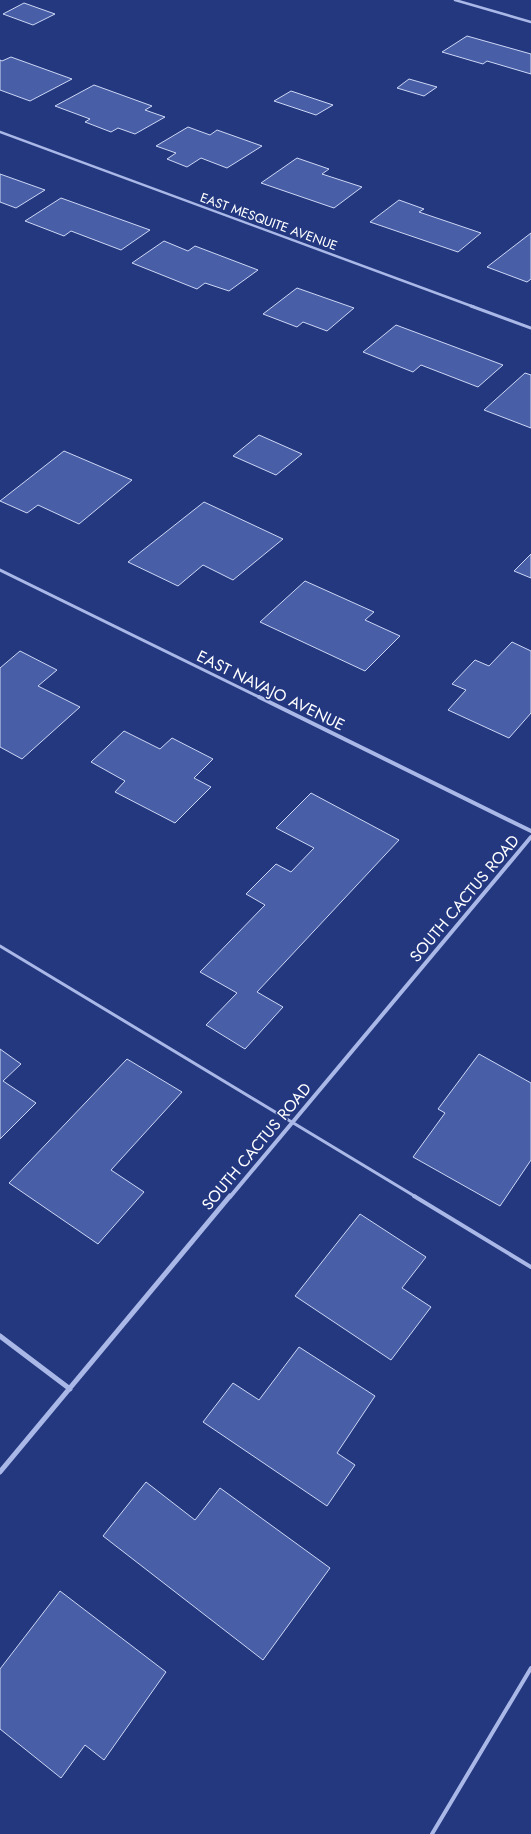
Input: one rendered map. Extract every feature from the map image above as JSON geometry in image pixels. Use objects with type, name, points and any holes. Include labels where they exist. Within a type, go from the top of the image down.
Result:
[{"type":"street","points":[[455,0],[531,22]]},
{"type":"street","name":"EAST MESQUITE AVENUE","points":[[0,132],[531,328]]},
{"type":"street","name":"EAST NAVAJO AVENUE","points":[[0,570],[531,831]]},
{"type":"street","name":"SOUTH CACTUS ROAD","points":[[0,1472],[531,837]]},
{"type":"street","points":[[0,1336],[70,1389]]},
{"type":"lane","points":[[0,946],[531,1267]]},
{"type":"lane","points":[[432,1834],[531,1668]]},
{"type":"building","points":[[24,3],[55,14],[33,25],[3,14]]},
{"type":"building","points":[[467,36],[531,54],[531,74],[487,61],[483,64],[442,52]]},
{"type":"building","points":[[11,57],[72,79],[30,101],[0,90],[0,60],[2,61]]},
{"type":"building","points":[[409,79],[437,87],[424,96],[397,88]]},
{"type":"building","points":[[94,85],[152,106],[145,110],[165,117],[135,134],[118,128],[111,132],[85,122],[90,119],[55,106]]},
{"type":"building","points":[[291,91],[333,105],[316,115],[274,101]]},
{"type":"building","points":[[188,127],[210,135],[217,130],[262,146],[227,168],[201,158],[187,167],[167,159],[176,153],[156,146]]},
{"type":"building","points":[[297,158],[329,169],[322,174],[362,187],[334,208],[261,183]]},
{"type":"building","points":[[0,174],[45,190],[16,208],[0,202]]},
{"type":"building","points":[[61,198],[150,230],[121,250],[71,231],[64,236],[25,221]]},
{"type":"building","points":[[399,200],[424,209],[419,212],[481,233],[458,252],[370,222]]},
{"type":"building","points":[[531,233],[531,279],[527,282],[487,267]]},
{"type":"building","points":[[164,241],[188,251],[195,246],[258,270],[229,291],[205,283],[197,289],[132,263]]},
{"type":"building","points":[[297,288],[354,308],[327,331],[303,322],[297,327],[263,314]]},
{"type":"building","points":[[396,325],[503,365],[478,387],[421,365],[413,372],[363,352]]},
{"type":"building","points":[[525,373],[531,375],[531,428],[484,410]]},
{"type":"building","points":[[259,435],[302,454],[276,475],[233,456]]},
{"type":"building","points":[[64,451],[132,480],[79,524],[38,505],[27,513],[0,501]]},
{"type":"building","points":[[204,502],[283,539],[233,580],[203,565],[178,586],[128,562]]},
{"type":"building","points":[[531,554],[531,578],[514,571]]},
{"type":"building","points":[[305,581],[374,612],[365,620],[400,636],[365,671],[260,622]]},
{"type":"building","points":[[512,642],[531,651],[531,713],[509,738],[448,710],[466,690],[452,684],[475,660],[489,666]]},
{"type":"building","points":[[20,651],[57,670],[38,686],[80,707],[22,759],[0,747],[0,668]]},
{"type":"building","points":[[124,731],[160,749],[172,738],[213,759],[194,778],[211,787],[175,823],[115,792],[125,781],[91,762]]},
{"type":"building","points":[[311,793],[399,840],[257,992],[283,1007],[245,1049],[206,1025],[237,993],[200,972],[265,905],[246,894],[276,864],[291,872],[314,848],[276,828]]},
{"type":"building","points":[[0,1049],[21,1064],[3,1081],[36,1103],[0,1139]]},
{"type":"building","points":[[479,1054],[531,1083],[531,1160],[500,1206],[413,1157],[445,1113],[438,1109]]},
{"type":"building","points":[[127,1059],[182,1092],[111,1170],[144,1192],[98,1244],[9,1183]]},
{"type":"building","points":[[360,1214],[426,1257],[402,1288],[431,1307],[391,1360],[295,1296]]},
{"type":"building","points":[[299,1347],[375,1396],[337,1453],[355,1465],[327,1506],[203,1422],[233,1383],[259,1400]]},
{"type":"building","points":[[146,1482],[195,1520],[220,1488],[330,1568],[263,1660],[103,1536]]},
{"type":"building","points":[[60,1591],[166,1672],[104,1760],[85,1745],[61,1778],[0,1729],[0,1669]]}]
